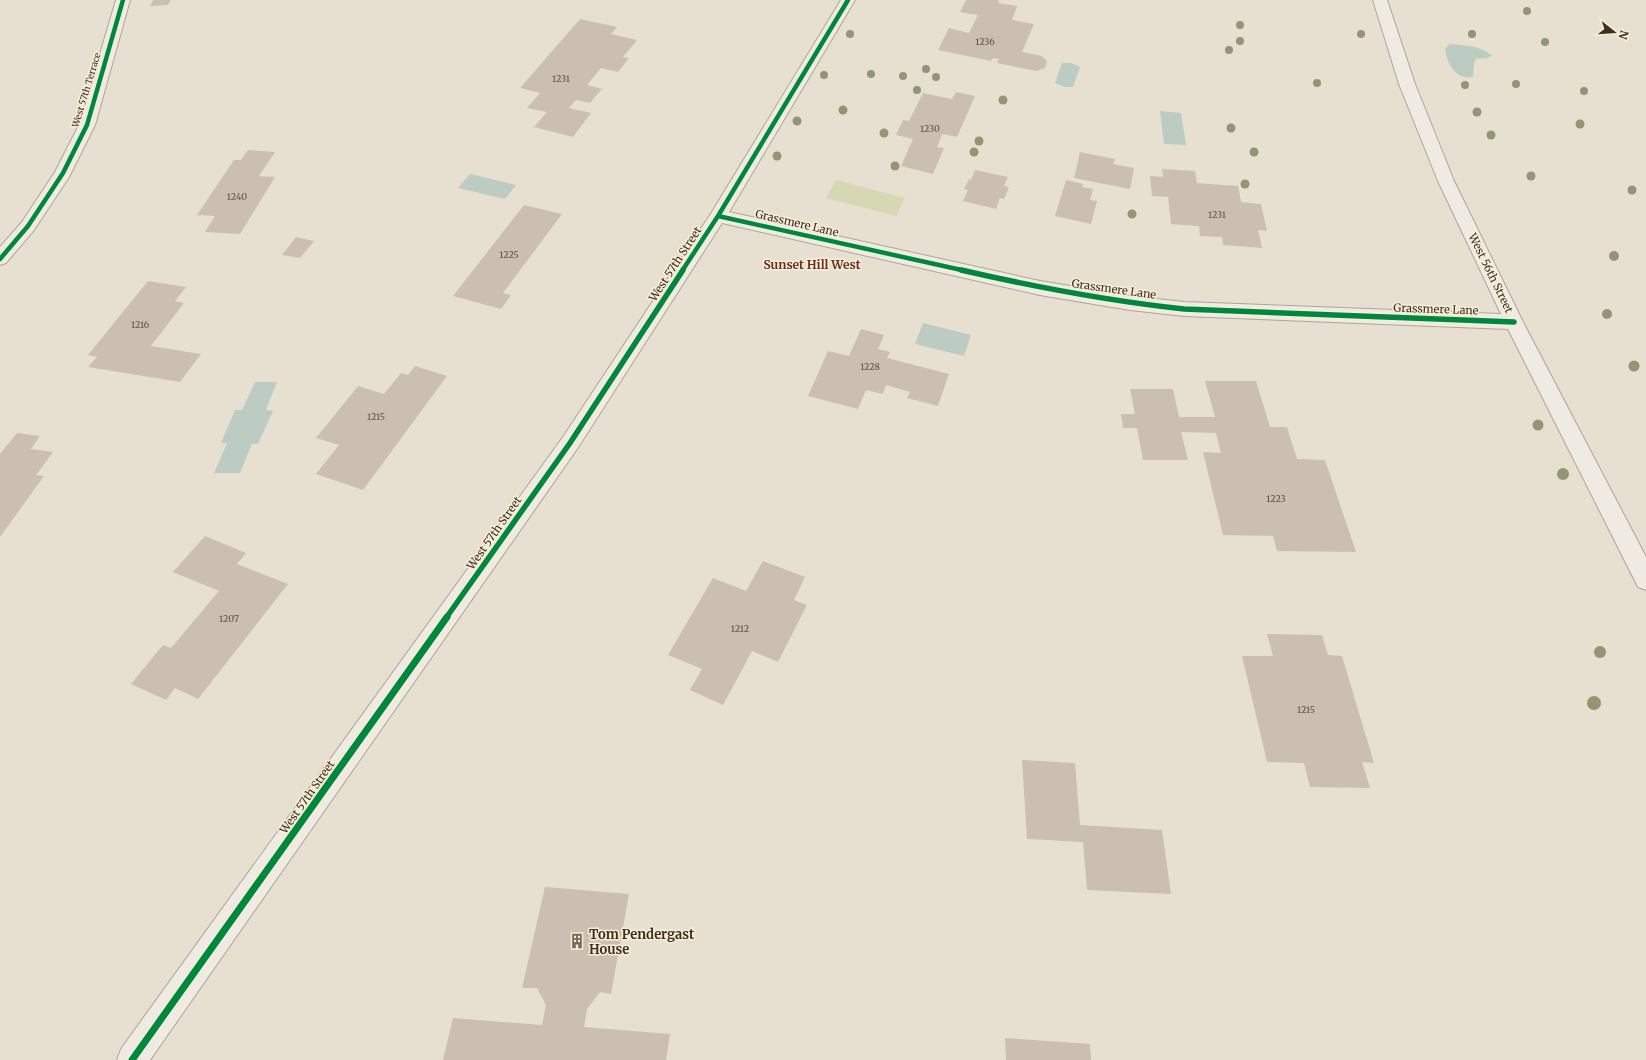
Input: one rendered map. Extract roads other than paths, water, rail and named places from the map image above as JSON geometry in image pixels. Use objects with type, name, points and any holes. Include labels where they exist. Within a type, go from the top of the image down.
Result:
[{"type":"street","name":"West 57th Terrace","points":[[0,259],[28,226],[63,173],[87,125],[123,0]]},
{"type":"street","name":"West 57th Street","points":[[132,1060],[570,443],[718,216],[848,0]]},
{"type":"street","name":"West 56th Street","points":[[1380,0],[1407,84],[1446,181],[1514,322],[1646,580]]},
{"type":"street","name":"Grassmere Lane","points":[[718,216],[1040,288],[1130,303],[1184,309],[1514,322]]},
{"type":"place","name":"Tom Pendergast House","points":[[577,941]]},
{"type":"district","name":"Sunset Hill West","points":[[812,264]]}]
